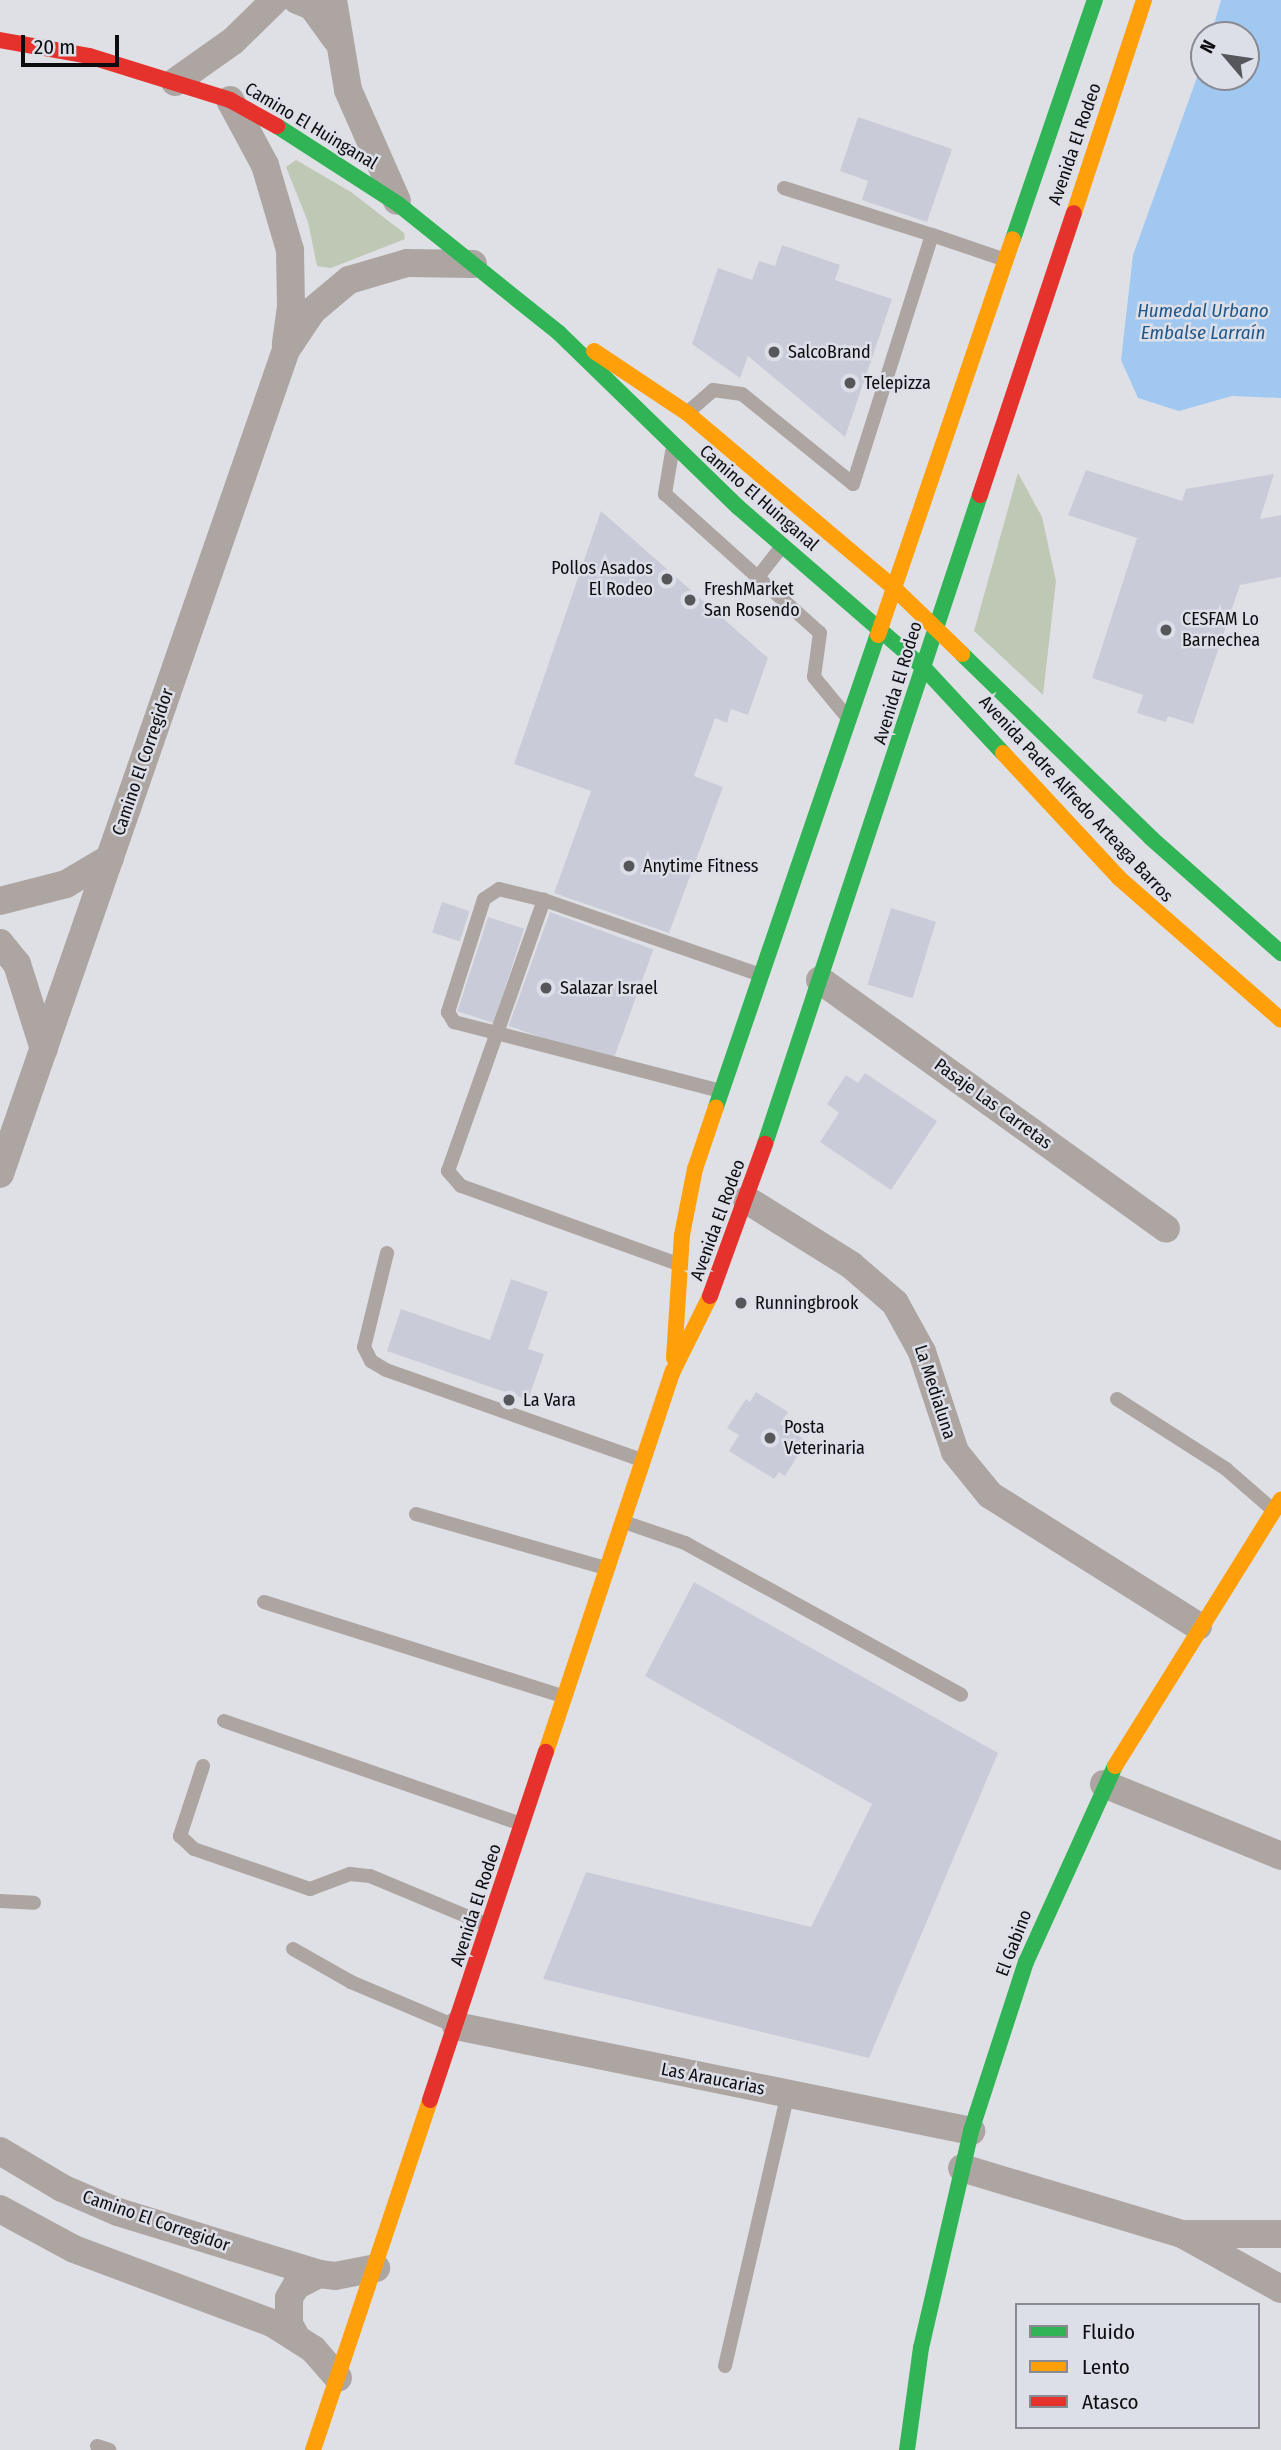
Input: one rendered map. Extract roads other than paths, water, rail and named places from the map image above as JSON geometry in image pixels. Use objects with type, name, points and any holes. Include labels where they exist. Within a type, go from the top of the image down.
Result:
[{"type":"main road","name":"Avenida El Rodeo","points":[[673,1371],[680,1265],[692,1181],[765,976],[879,628],[1095,0]]},
{"type":"main road","name":"Avenida El Rodeo","points":[[313,2450],[376,2268],[673,1371],[722,1272],[747,1200],[1143,0]]},
{"type":"main road","name":"Camino El Huinganal","points":[[0,40],[89,56],[230,100],[318,149],[398,204],[559,333],[673,447],[879,628]]},
{"type":"main road","name":"Camino El Huinganal","points":[[559,333],[637,377],[687,413],[894,588]]},
{"type":"main road","name":"Avenida Padre Alfredo Arteaga Barros","points":[[894,588],[1151,838],[1281,953]]},
{"type":"main road","name":"Avenida Padre Alfredo Arteaga Barros","points":[[879,628],[924,668],[1147,905],[1281,1020]]},
{"type":"main road","name":"El Gabino","points":[[907,2450],[922,2348],[971,2131],[1026,1962],[1104,1784],[1198,1626],[1278,1509]]},
{"type":"street","points":[[333,0],[337,41],[364,136],[398,204]]},
{"type":"street","points":[[175,82],[283,1],[312,6],[337,41]]},
{"type":"street","name":"Camino El Corregidor","points":[[0,1174],[286,350],[291,307],[290,250],[265,165],[230,100]]},
{"type":"street","points":[[290,250],[300,270],[317,282],[349,280]]},
{"type":"street","name":"Camino El Corregidor","points":[[286,350],[312,311],[349,280],[407,263],[473,264]]},
{"type":"street","points":[[0,901],[66,884],[110,858]]},
{"type":"street","points":[[0,943],[17,964],[44,1049]]},
{"type":"street","name":"Pasaje Las Carretas","points":[[820,980],[1166,1229]]},
{"type":"street","name":"La Medialuna","points":[[747,1200],[851,1265],[895,1303],[919,1343],[956,1452],[990,1495],[1198,1626]]},
{"type":"street","points":[[1104,1784],[1281,1856]]},
{"type":"street","name":"Las Araucarias","points":[[456,2026],[971,2131]]},
{"type":"street","name":"Camino El Corregidor","points":[[0,2151],[62,2188],[118,2212],[319,2274],[335,2276],[376,2268]]},
{"type":"street","points":[[962,2168],[1182,2234],[1281,2289]]},
{"type":"street","points":[[0,2209],[74,2249],[295,2335]]},
{"type":"street","points":[[1182,2234],[1281,2234]]},
{"type":"street","points":[[319,2274],[296,2286],[289,2298],[289,2324],[295,2335],[338,2378]]},
{"type":"lane","points":[[783,188],[1006,260]]},
{"type":"lane","points":[[687,413],[713,390],[742,394],[852,484],[932,235]]},
{"type":"lane","points":[[673,447],[665,494],[820,634],[814,677],[850,721]]},
{"type":"lane","points":[[758,577],[783,545]]},
{"type":"lane","points":[[723,1092],[454,1022],[448,1012],[484,899],[499,889],[544,900],[765,976]]},
{"type":"lane","points":[[544,900],[448,1171],[453,1180],[680,1265]]},
{"type":"lane","points":[[387,1253],[364,1347],[371,1361],[386,1370],[643,1461]]},
{"type":"lane","points":[[1117,1399],[1226,1469],[1278,1509]]},
{"type":"lane","points":[[416,1514],[606,1568]]},
{"type":"lane","points":[[622,1521],[685,1543],[961,1695]]},
{"type":"lane","points":[[264,1602],[564,1697]]},
{"type":"lane","points":[[224,1721],[522,1824]]},
{"type":"lane","points":[[204,1766],[180,1836],[194,1849],[310,1889],[351,1874],[370,1876],[489,1925]]},
{"type":"lane","points":[[0,1901],[34,1903]]},
{"type":"lane","points":[[293,1950],[351,1982],[456,2026]]},
{"type":"lane","points":[[725,2366],[789,2094]]},
{"type":"water","name":"Humedal Urbano Embalse Larraín","points":[[1221,0],[1281,0],[1281,398],[1232,396],[1179,411],[1138,398],[1121,360],[1133,255],[1192,91],[1260,91],[1260,21],[1215,21]]},
{"type":"place","name":"SalcoBrand","points":[[774,352]]},
{"type":"place","name":"Telepizza","points":[[850,383]]},
{"type":"place","name":"Pollos Asados El Rodeo","points":[[667,579]]},
{"type":"place","name":"FreshMarket San Rosendo","points":[[690,600]]},
{"type":"place","name":"CESFAM Lo Barnechea","points":[[1166,630]]},
{"type":"place","name":"Anytime Fitness","points":[[629,866]]},
{"type":"place","name":"Salazar Israel","points":[[546,988]]},
{"type":"place","name":"Runningbrook","points":[[741,1303]]},
{"type":"place","name":"La Vara","points":[[509,1400]]},
{"type":"place","name":"Posta Veterinaria","points":[[770,1438]]}]
